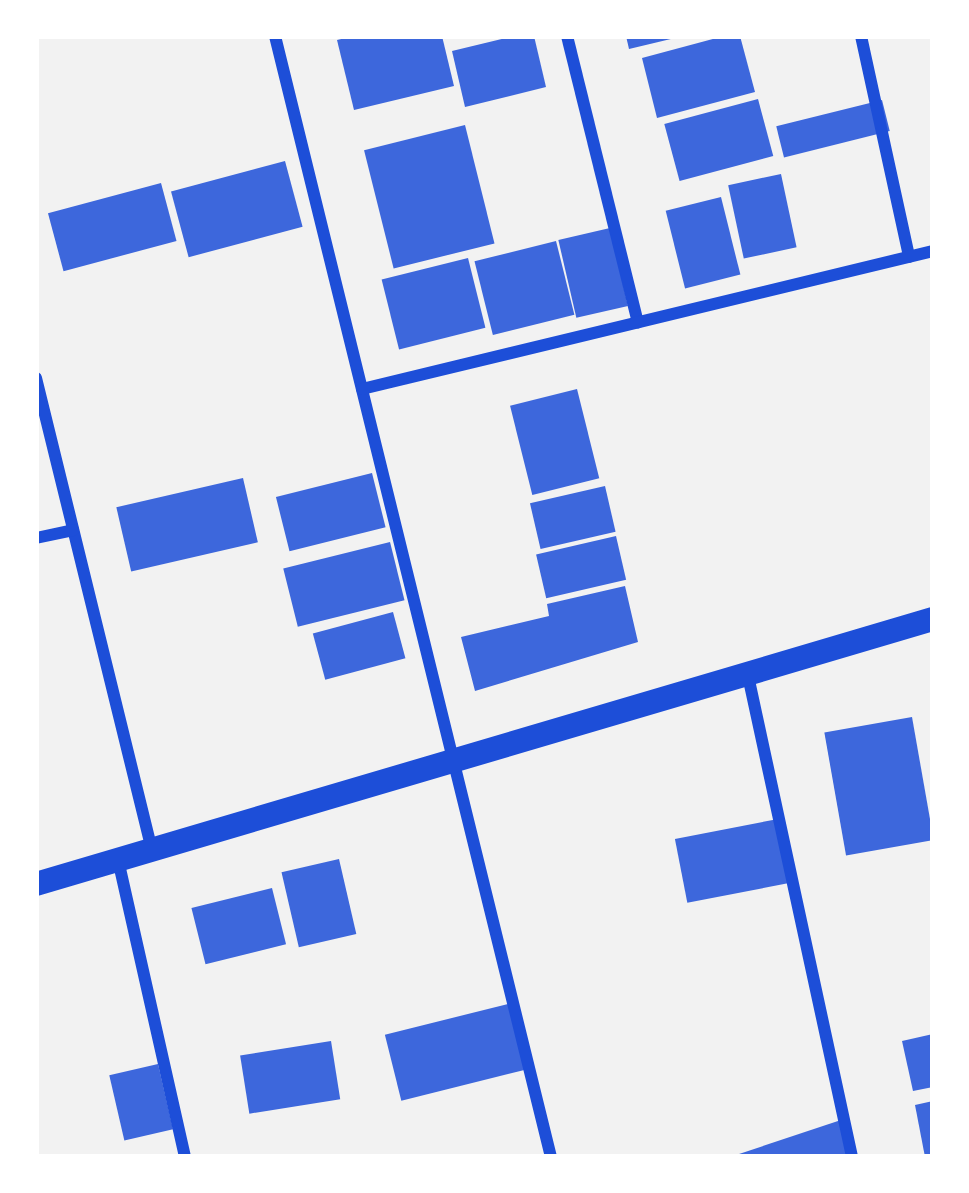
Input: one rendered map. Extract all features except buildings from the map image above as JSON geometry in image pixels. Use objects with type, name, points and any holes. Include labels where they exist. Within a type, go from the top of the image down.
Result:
[{"type":"main road","points":[[36,884],[153,855],[747,670],[933,620]]},
{"type":"street","points":[[275,36],[550,1157]]},
{"type":"street","points":[[567,36],[638,322]]},
{"type":"street","points":[[861,36],[909,257]]},
{"type":"street","points":[[362,389],[933,251]]},
{"type":"street","points":[[36,378],[153,855]]},
{"type":"street","points":[[36,538],[73,530]]},
{"type":"street","points":[[747,670],[852,1157]]},
{"type":"street","points":[[119,864],[185,1157]]}]
